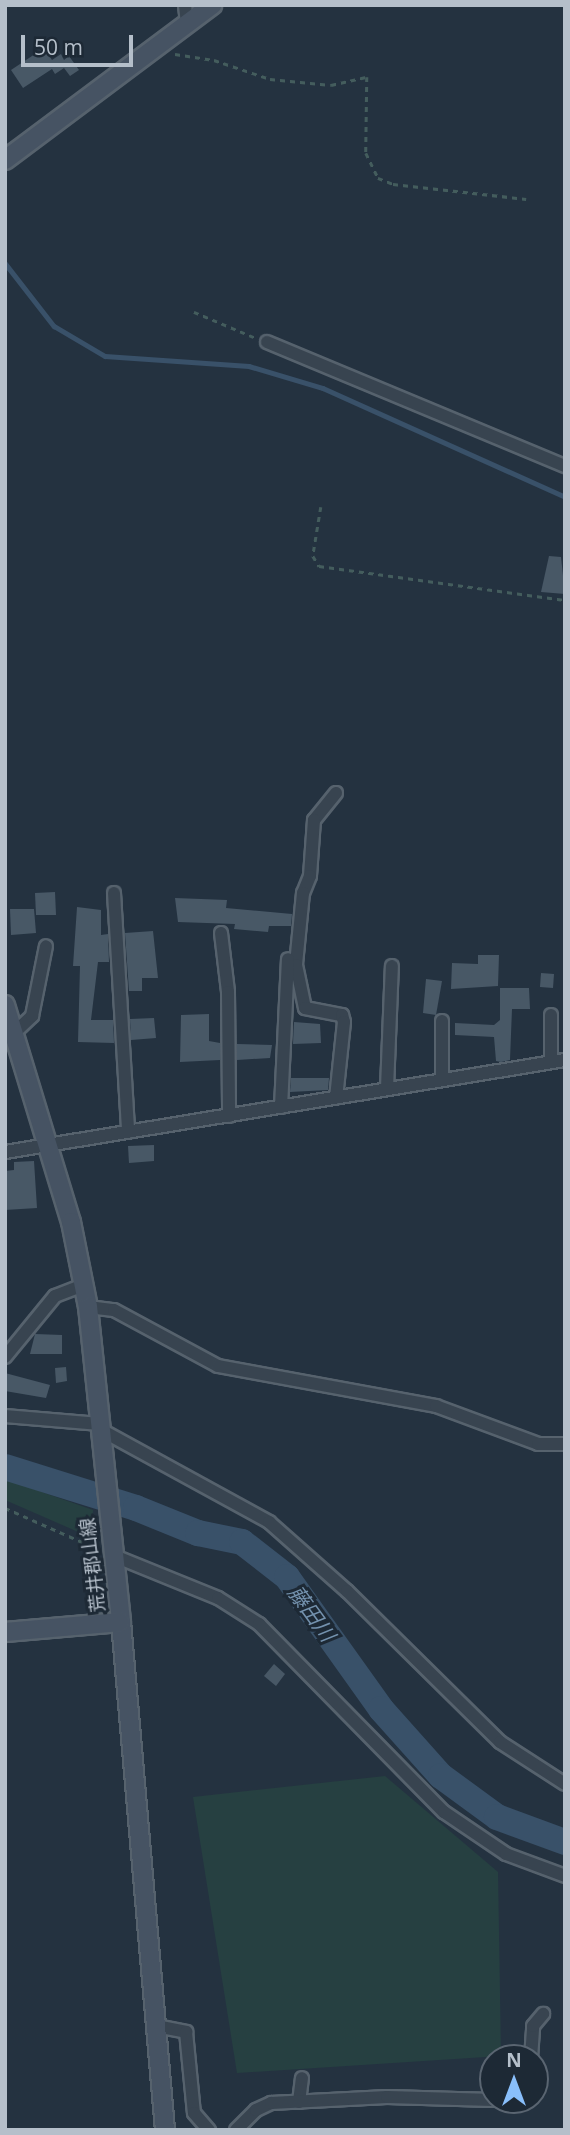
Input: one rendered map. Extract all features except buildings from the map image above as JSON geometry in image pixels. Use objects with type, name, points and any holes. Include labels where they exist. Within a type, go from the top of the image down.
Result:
[{"type":"main road","points":[[5,160],[212,5]]},
{"type":"main road","name":"荒井郡山線","points":[[5,1005],[49,1143],[88,1307],[111,1547],[121,1622],[165,2130]]},
{"type":"main road","points":[[5,1632],[121,1622]]},
{"type":"street","points":[[185,5],[187,24]]},
{"type":"street","points":[[267,342],[565,466]]},
{"type":"street","points":[[337,793],[314,820],[310,876],[303,893],[296,964],[305,1007],[342,1015],[344,1022],[337,1098]]},
{"type":"street","points":[[114,893],[128,1132]]},
{"type":"street","points":[[221,933],[228,992],[229,1116]]},
{"type":"street","points":[[14,1033],[32,1016],[46,946]]},
{"type":"street","points":[[281,1107],[288,959]]},
{"type":"street","points":[[387,1088],[392,965]]},
{"type":"street","points":[[551,1014],[551,1062]]},
{"type":"street","points":[[442,1021],[442,1079]]},
{"type":"street","points":[[5,1152],[565,1060]]},
{"type":"street","points":[[5,1357],[47,1303],[64,1290],[84,1285]]},
{"type":"street","points":[[88,1307],[114,1310],[218,1366],[436,1406],[538,1444],[565,1444]]},
{"type":"street","points":[[5,1416],[101,1433],[145,1450],[269,1522],[347,1591],[500,1742],[565,1784]]},
{"type":"street","points":[[111,1547],[218,1598],[259,1624],[444,1812],[506,1854],[565,1877]]},
{"type":"street","points":[[532,2044],[533,2026],[542,2014]]},
{"type":"street","points":[[156,2026],[186,2032],[194,2113],[209,2130]]},
{"type":"street","points":[[299,2102],[302,2078]]},
{"type":"street","points":[[236,2130],[263,2105],[387,2097],[479,2100]]},
{"type":"path","points":[[162,43],[173,53],[214,60],[270,79],[331,85],[367,77],[366,153],[378,178],[393,184],[526,199]]},
{"type":"path","points":[[194,312],[267,342]]},
{"type":"path","points":[[321,507],[313,556],[319,566],[565,600]]},
{"type":"path","points":[[5,1508],[111,1547]]},
{"type":"green space","points":[[5,1479],[93,1510],[92,1538],[5,1500]]},
{"type":"green space","points":[[385,1776],[498,1872],[501,2044],[479,2044],[479,2057],[237,2073],[193,1797]]},
{"type":"waterway","points":[[5,263],[54,326],[105,356],[249,366],[323,388],[565,497]]},
{"type":"waterway","name":"藤田川","points":[[5,1467],[136,1508],[198,1533],[242,1542],[287,1577],[381,1709],[441,1776],[497,1817],[565,1842]]}]
